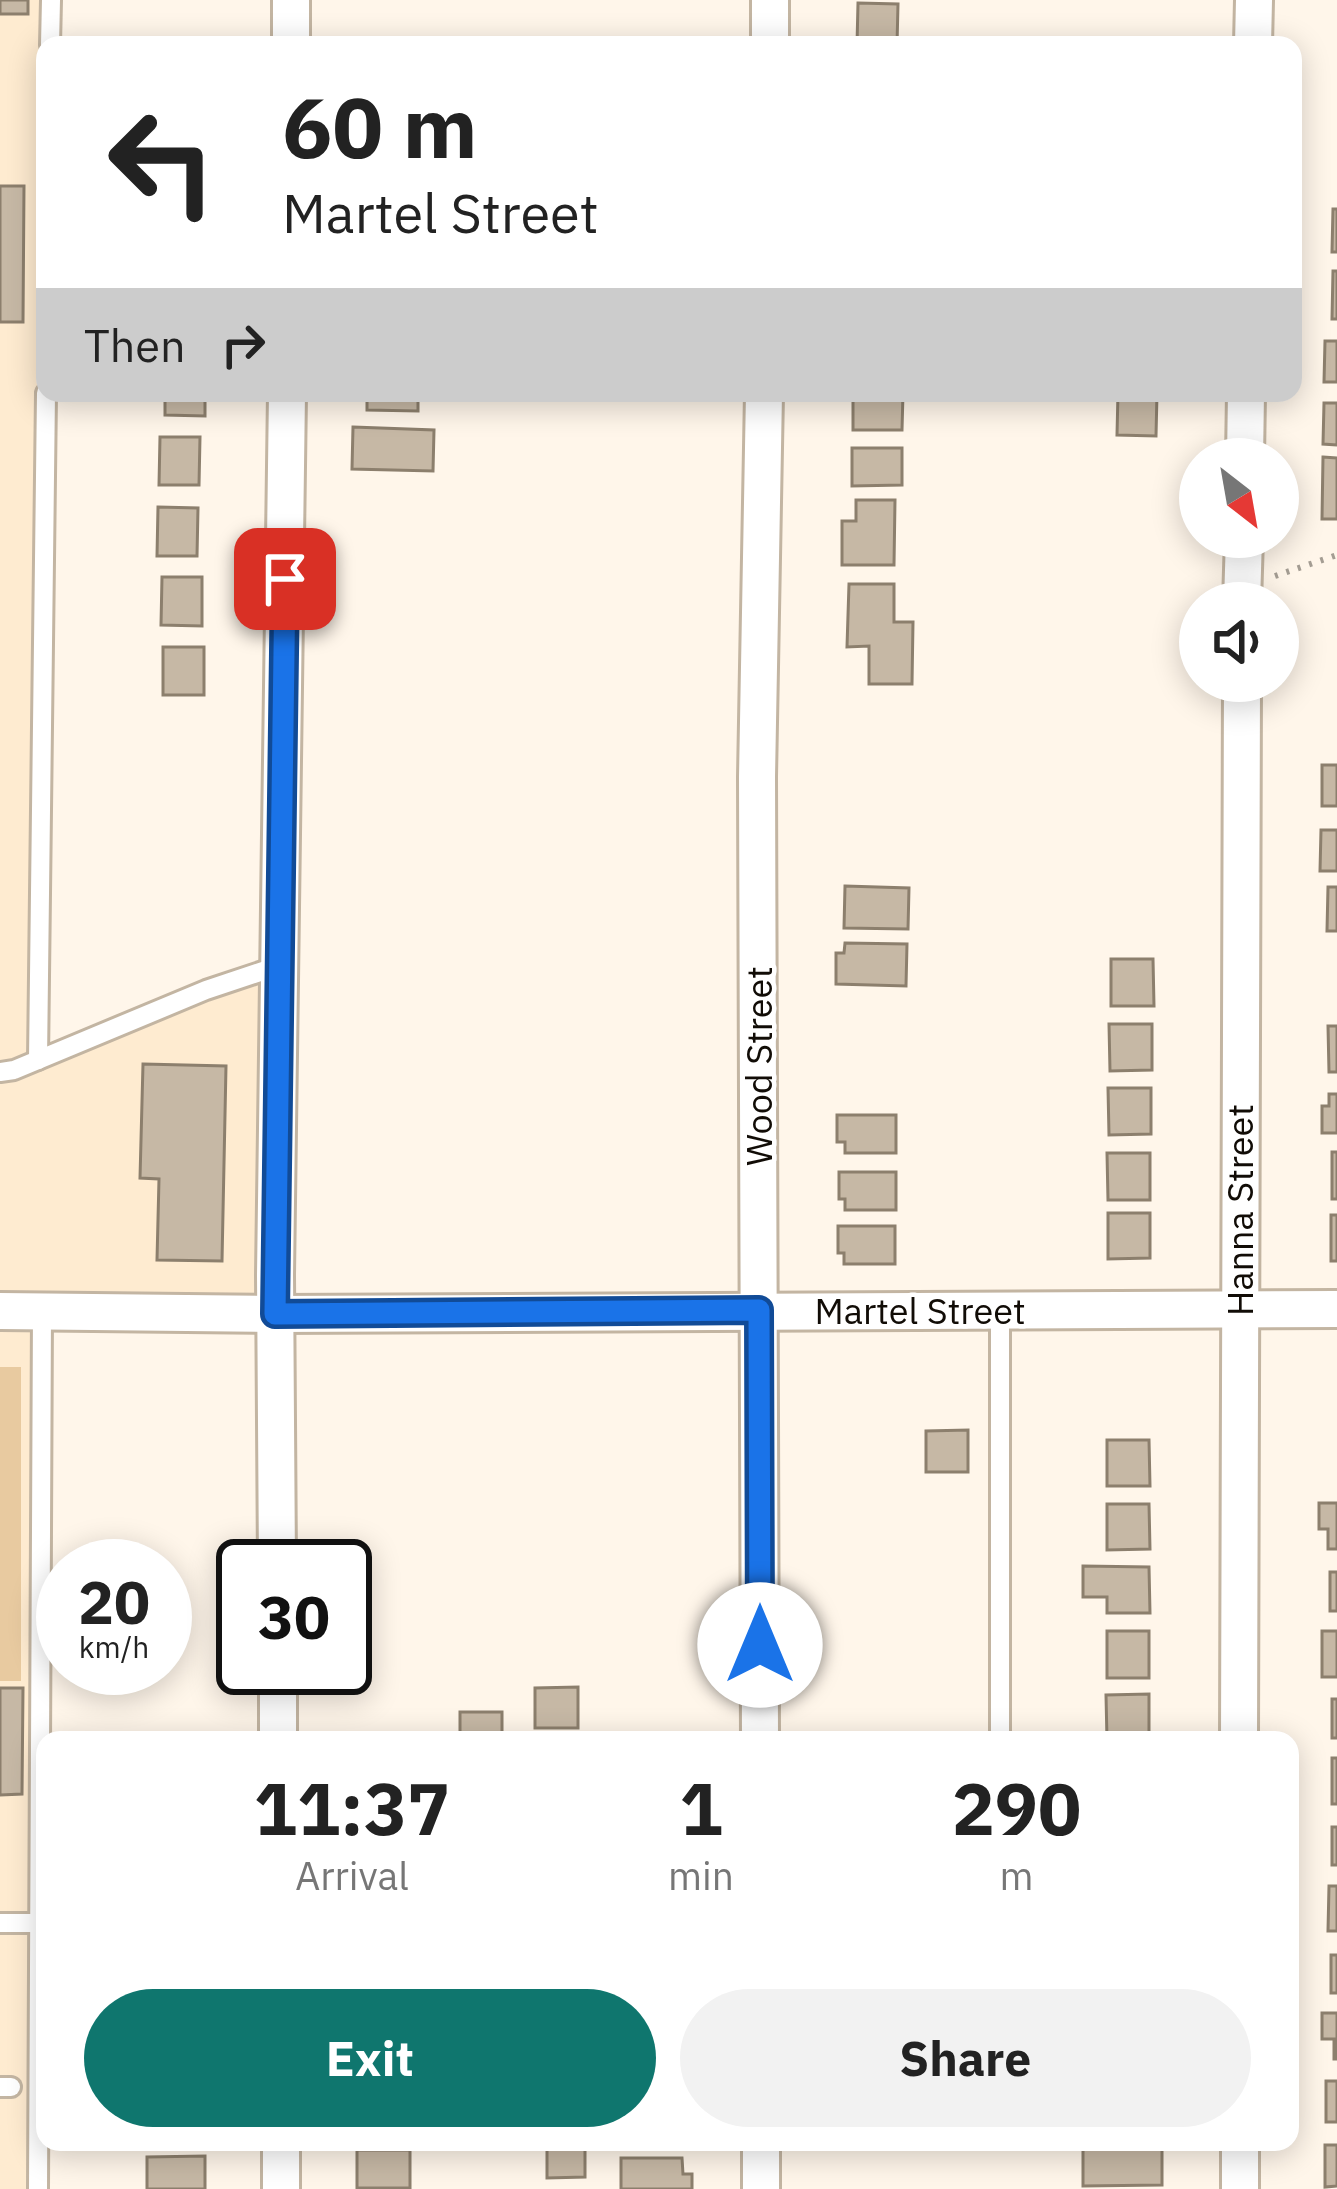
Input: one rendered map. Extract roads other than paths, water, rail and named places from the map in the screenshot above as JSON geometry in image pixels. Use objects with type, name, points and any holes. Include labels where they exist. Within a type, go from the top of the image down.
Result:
[{"type":"street","points":[[291,0],[291,36]]},
{"type":"street","points":[[770,0],[770,36]]},
{"type":"street","points":[[1253,36],[1254,0]]},
{"type":"street","points":[[277,1539],[275,1314],[287,402]]},
{"type":"street","name":"Wood Street","points":[[760,1731],[758,777],[764,402]]},
{"type":"street","points":[[1245,438],[1246,402]]},
{"type":"street","name":"Hanna Street","points":[[1239,1731],[1242,702]]},
{"type":"street","name":"Martel Street","points":[[0,1311],[1337,1309]]},
{"type":"street","points":[[278,1695],[278,1731]]},
{"type":"street","points":[[281,2151],[281,2189]]},
{"type":"street","points":[[761,2151],[761,2189]]},
{"type":"street","points":[[1240,2151],[1240,2189]]},
{"type":"lane","points":[[50,36],[51,0]]},
{"type":"lane","points":[[38,1060],[46,402]]},
{"type":"lane","points":[[0,1072],[281,965]]},
{"type":"lane","points":[[1000,1310],[1000,1731]]},
{"type":"lane","points":[[41,1731],[42,1311]]},
{"type":"lane","points":[[0,1923],[36,1923]]},
{"type":"lane","points":[[38,2151],[38,2189]]}]
